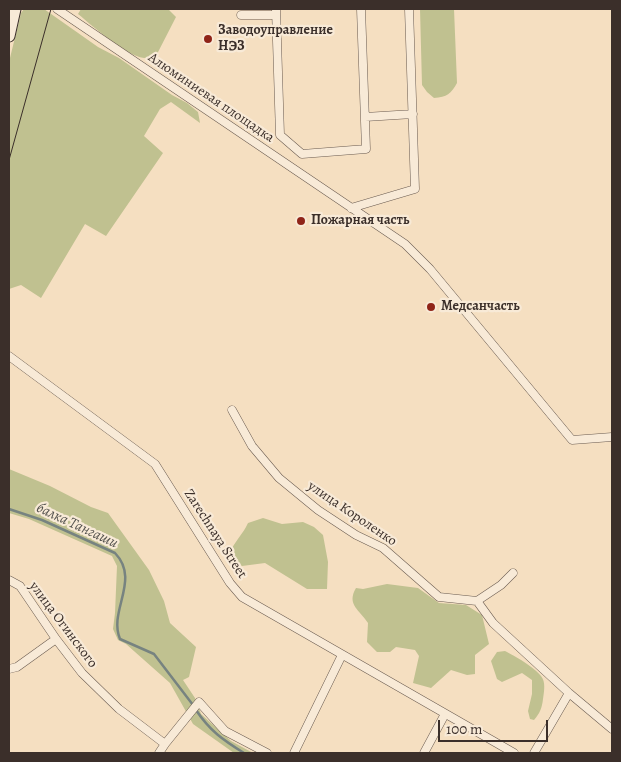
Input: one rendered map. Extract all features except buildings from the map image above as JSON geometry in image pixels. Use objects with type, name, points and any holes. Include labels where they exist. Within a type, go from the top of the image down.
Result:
[{"type":"main road","points":[[9,36],[15,9]]},
{"type":"street","name":"Алюминиевая площадка","points":[[56,9],[405,244],[430,269],[572,440],[612,437]]},
{"type":"street","points":[[241,14],[276,12],[280,135],[302,154],[366,149],[361,9]]},
{"type":"street","points":[[351,208],[415,189],[409,9]]},
{"type":"street","points":[[365,117],[413,114]]},
{"type":"street","name":"Zarechnaya Street","points":[[9,356],[155,464],[230,582],[242,597],[514,753]]},
{"type":"street","name":"улица Короленко","points":[[232,410],[252,446],[279,478],[318,510],[356,535],[383,548],[440,597],[477,601]]},
{"type":"street","points":[[513,573],[501,585],[477,601],[493,623],[569,693],[612,729]]},
{"type":"street","name":"улица Огинского","points":[[9,580],[20,586],[82,673],[119,709],[165,744]]},
{"type":"street","points":[[9,669],[17,667],[56,639]]},
{"type":"street","points":[[294,753],[342,655]]},
{"type":"street","points":[[534,753],[569,693]]},
{"type":"street","points":[[159,753],[199,702],[225,731],[267,753]]},
{"type":"street","points":[[424,753],[445,714]]},
{"type":"green space","points":[[24,9],[44,9],[98,47],[119,58],[172,95],[187,103],[198,112],[200,123],[171,102],[160,109],[144,136],[163,153],[106,236],[85,224],[41,298],[21,285],[9,289],[9,62],[21,13]]},
{"type":"green space","points":[[81,9],[168,9],[176,17],[156,56],[144,58],[128,52],[110,40],[78,14]]},
{"type":"green space","points":[[420,9],[454,9],[457,83],[451,92],[442,97],[434,98],[422,85]]},
{"type":"green space","points":[[9,469],[108,513],[149,570],[164,601],[170,623],[196,647],[189,677],[183,680],[195,698],[201,714],[231,741],[253,753],[234,753],[193,724],[170,683],[126,644],[118,640],[113,629],[117,566],[112,556],[29,519],[9,513]]},
{"type":"green space","points":[[263,518],[282,524],[303,522],[314,527],[323,535],[328,562],[327,589],[307,589],[265,563],[242,566],[234,559],[230,552],[248,523]]},
{"type":"green space","points":[[387,584],[418,588],[439,603],[466,605],[482,615],[489,644],[475,655],[475,674],[467,675],[451,670],[431,688],[413,683],[419,656],[415,650],[396,647],[390,652],[377,652],[367,642],[368,623],[355,607],[353,594],[356,588],[363,589]]},
{"type":"green space","points":[[505,651],[529,665],[543,678],[542,705],[534,720],[530,719],[528,711],[532,694],[532,680],[522,673],[502,682],[497,679],[491,661],[497,652]]},
{"type":"waterway","name":"балка Тангаши","points":[[9,509],[42,520],[115,553],[122,563],[125,574],[125,585],[117,628],[120,639],[154,654],[193,705]]},
{"type":"waterway","name":"балка Тангаши","points":[[196,710],[206,724],[217,734],[244,753]]},
{"type":"tram line","points":[[9,160],[51,9]]},
{"type":"place","name":"Заводоуправление НЭЗ","points":[[208,39]]},
{"type":"place","name":"Пожарная часть","points":[[301,221]]},
{"type":"place","name":"Медсанчасть","points":[[431,307]]}]
